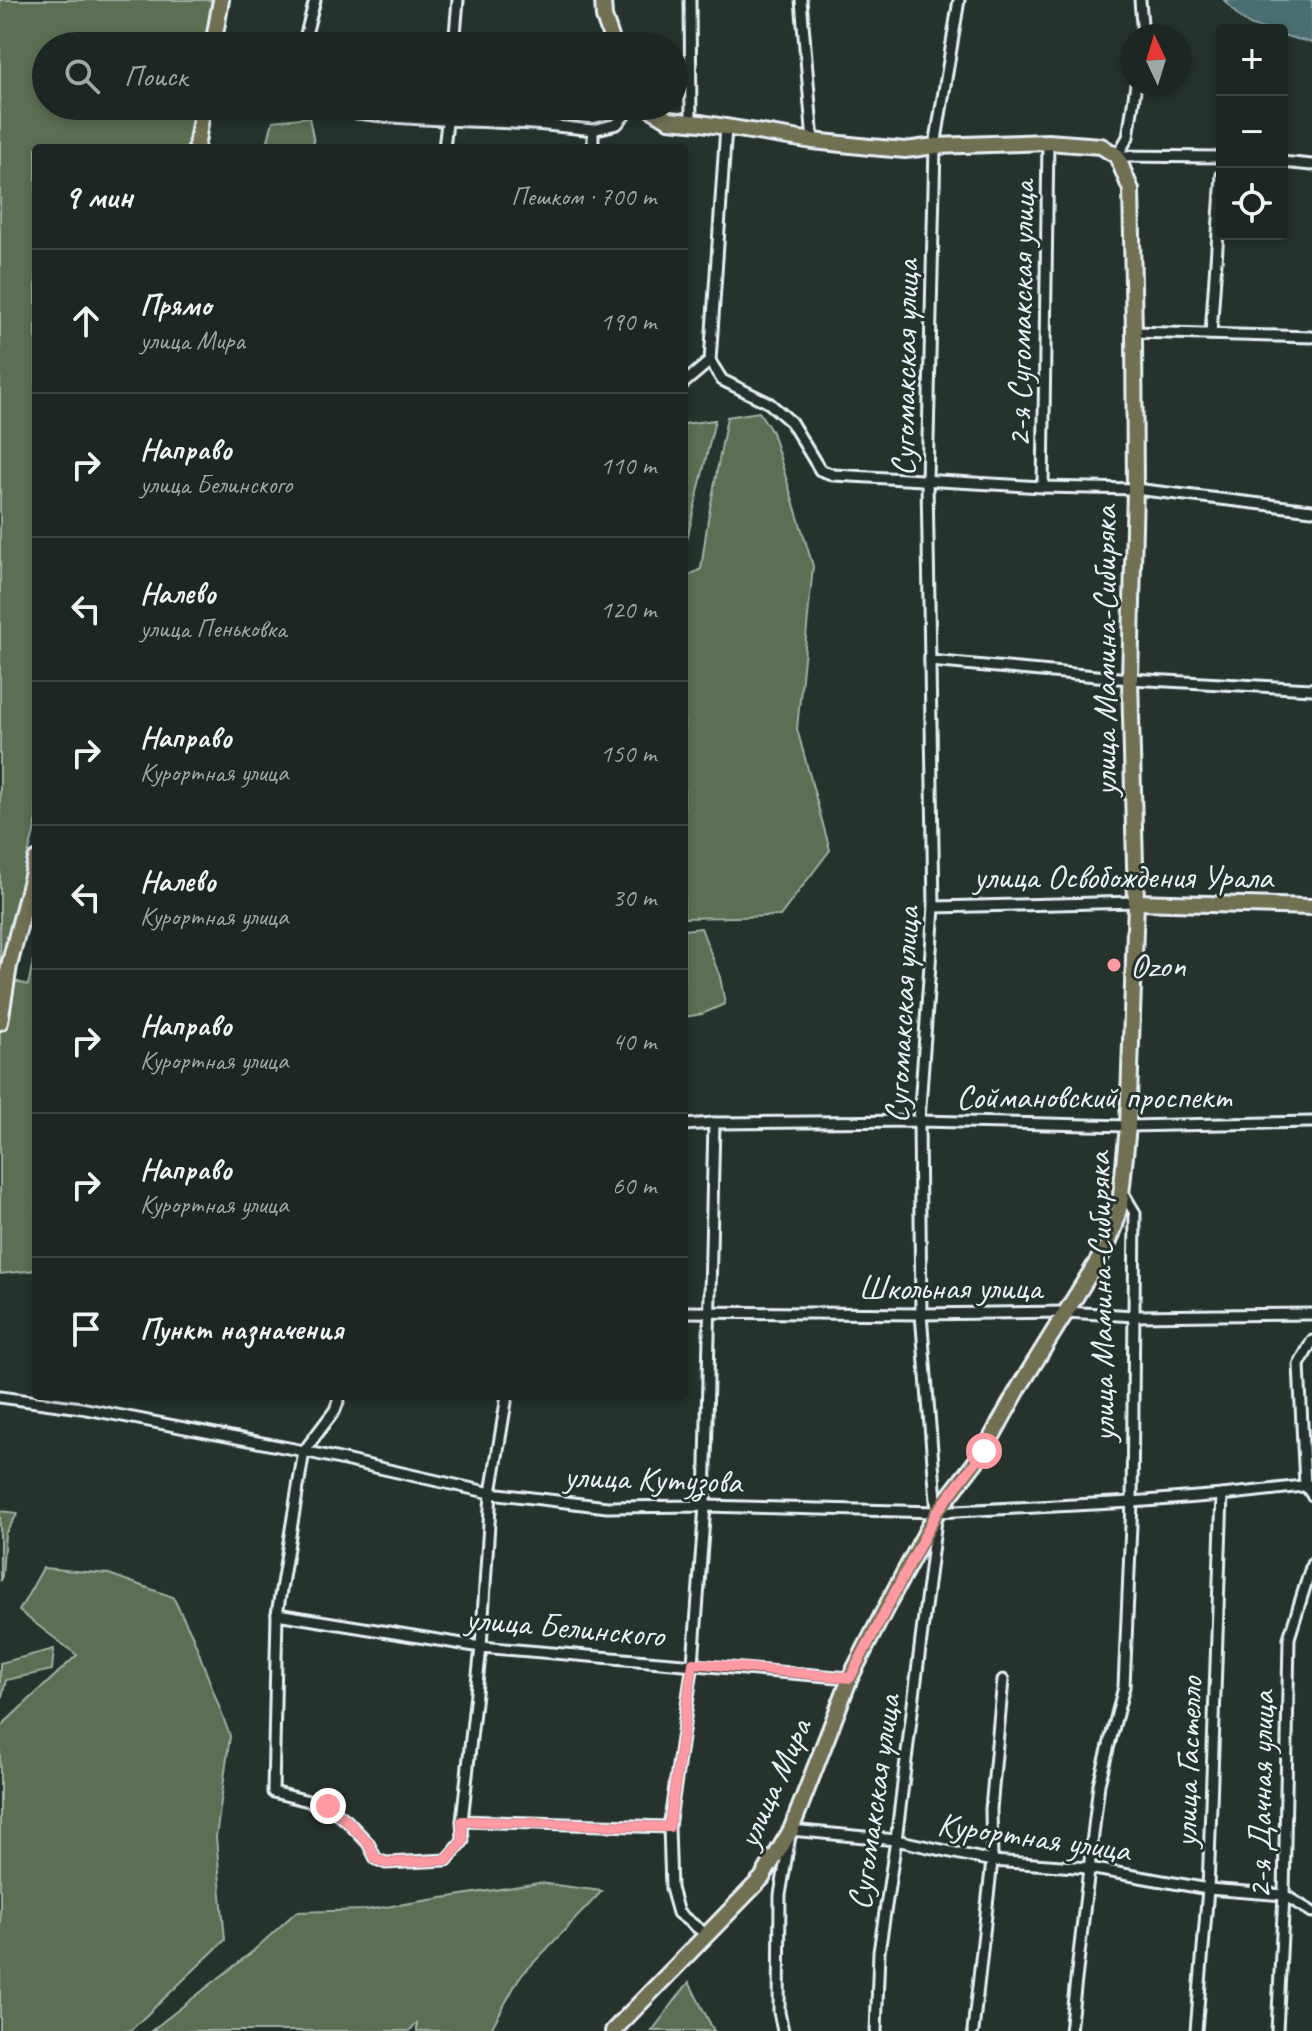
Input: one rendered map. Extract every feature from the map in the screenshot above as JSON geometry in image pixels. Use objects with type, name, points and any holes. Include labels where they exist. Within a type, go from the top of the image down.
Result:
[{"type":"main road","points":[[218,32],[221,0]]},
{"type":"main road","points":[[603,0],[609,32]]},
{"type":"main road","points":[[197,144],[201,120]]},
{"type":"main road","points":[[669,120],[813,141],[905,150],[1048,142],[1101,146],[1117,156]]},
{"type":"main road","name":"улица Мамина-Сибиряка","points":[[1117,156],[1131,190],[1135,489],[1130,679],[1136,902],[1128,1126],[1121,1190]]},
{"type":"main road","points":[[0,1022],[9,966],[32,876]]},
{"type":"main road","name":"улица Освобождения Урала","points":[[1136,902],[1312,907]]},
{"type":"main road","name":"улица Мира","points":[[613,2031],[762,1878],[791,1830],[850,1678],[937,1512],[984,1451],[1107,1246],[1115,1226],[1121,1190]]},
{"type":"street","points":[[307,32],[315,0]]},
{"type":"street","points":[[455,32],[458,0]]},
{"type":"street","points":[[690,0],[691,122]]},
{"type":"street","points":[[801,0],[813,141]]},
{"type":"street","name":"Сугомакская улица","points":[[876,2031],[879,1952],[937,1512],[921,1314],[919,1121],[934,907],[927,481],[935,146],[959,0]]},
{"type":"street","points":[[1140,0],[1142,24]]},
{"type":"street","points":[[1134,96],[1128,137],[1117,156],[1216,157]]},
{"type":"street","points":[[436,120],[530,123],[593,130],[617,124],[620,120]]},
{"type":"street","points":[[445,144],[448,121]]},
{"type":"street","points":[[726,127],[710,361],[722,380],[769,403],[791,422],[820,470],[834,475],[927,481],[1135,489],[1312,510]]},
{"type":"street","points":[[593,130],[593,144]]},
{"type":"street","name":"2-я Сугомакская улица","points":[[1043,487],[1048,142]]},
{"type":"street","points":[[1288,163],[1312,165]]},
{"type":"street","points":[[1211,334],[1218,240]]},
{"type":"street","points":[[1134,332],[1312,337]]},
{"type":"street","points":[[688,380],[710,361]]},
{"type":"street","points":[[930,661],[1130,679],[1312,689]]},
{"type":"street","name":"улица Освобождения Урала","points":[[934,907],[1136,902]]},
{"type":"street","name":"Соймановский проспект","points":[[688,1125],[919,1121],[1128,1126],[1312,1122]]},
{"type":"street","points":[[707,1935],[678,1913],[671,1888],[669,1827],[693,1663],[705,1506],[714,1123]]},
{"type":"street","name":"улица Мамина-Сибиряка","points":[[1070,2031],[1099,1784],[1124,1687],[1132,1502],[1135,1213],[1121,1190]]},
{"type":"street","name":"Школьная улица","points":[[688,1312],[1065,1312],[1135,1316],[1312,1314]]},
{"type":"street","points":[[1312,1341],[1299,1365],[1312,1495]]},
{"type":"street","name":"улица Кутузова","points":[[0,1397],[81,1408],[304,1451],[491,1493],[607,1507],[705,1506],[937,1512],[1132,1502],[1309,1485]]},
{"type":"street","points":[[339,1400],[335,1410],[304,1451],[277,1614],[273,1792],[328,1806],[368,1843],[376,1859],[386,1863],[447,1860],[463,1841],[462,1821],[481,1647],[491,1493],[506,1400]]},
{"type":"street","name":"улица Гастелло","points":[[1196,2031],[1208,1889],[1222,1495]]},
{"type":"street","name":"2-я Дачная улица","points":[[1277,2031],[1284,1895],[1289,1638],[1312,1564]]},
{"type":"street","name":"улица Белинского","points":[[277,1614],[481,1647],[850,1678]]},
{"type":"street","points":[[973,2031],[992,1861],[991,1809],[1003,1680]]},
{"type":"street","points":[[462,1821],[669,1827]]},
{"type":"street","points":[[783,2031],[779,2012],[780,1895],[791,1830]]},
{"type":"street","name":"Курортная улица","points":[[791,1830],[896,1840],[992,1861],[1089,1868],[1208,1889],[1284,1895],[1312,1912]]},
{"type":"green space","points":[[0,0],[212,0],[206,32],[32,32],[32,120],[193,120],[190,144],[32,144],[32,840],[1,977],[28,985],[32,966],[32,1270],[0,1274]]},
{"type":"green space","points":[[310,120],[314,144],[267,144],[273,121]]},
{"type":"green space","points":[[759,412],[772,432],[813,566],[797,729],[830,850],[780,916],[688,918],[688,576],[701,569],[727,417]]},
{"type":"green space","points":[[715,420],[688,535],[688,423]]},
{"type":"green space","points":[[701,928],[720,977],[725,1004],[688,1016],[688,930]]},
{"type":"green space","points":[[0,1511],[18,1513],[5,1534],[0,1581]]},
{"type":"green space","points":[[43,1568],[109,1574],[173,1597],[193,1637],[230,1736],[216,1837],[225,1940],[130,2031],[0,2031],[0,1727],[77,1655],[19,1611]]},
{"type":"green space","points":[[54,1649],[52,1670],[6,1680],[0,1704],[0,1663]]},
{"type":"green space","points":[[539,1883],[602,1891],[519,1978],[490,2031],[417,2031],[417,2023],[409,2031],[151,2031],[252,1952],[296,1912],[366,1910]]},
{"type":"green space","points":[[689,1982],[714,2031],[652,2031]]},
{"type":"water","points":[[1224,0],[1312,0],[1312,43],[1288,37],[1288,24],[1248,24]]},
{"type":"place","name":"Ozon","points":[[1114,965]]},
{"type":"route","points":[[328,1806],[368,1843],[376,1859],[386,1863],[447,1860],[463,1841],[462,1821],[669,1827],[693,1663],[850,1678],[937,1512],[984,1451]]}]
